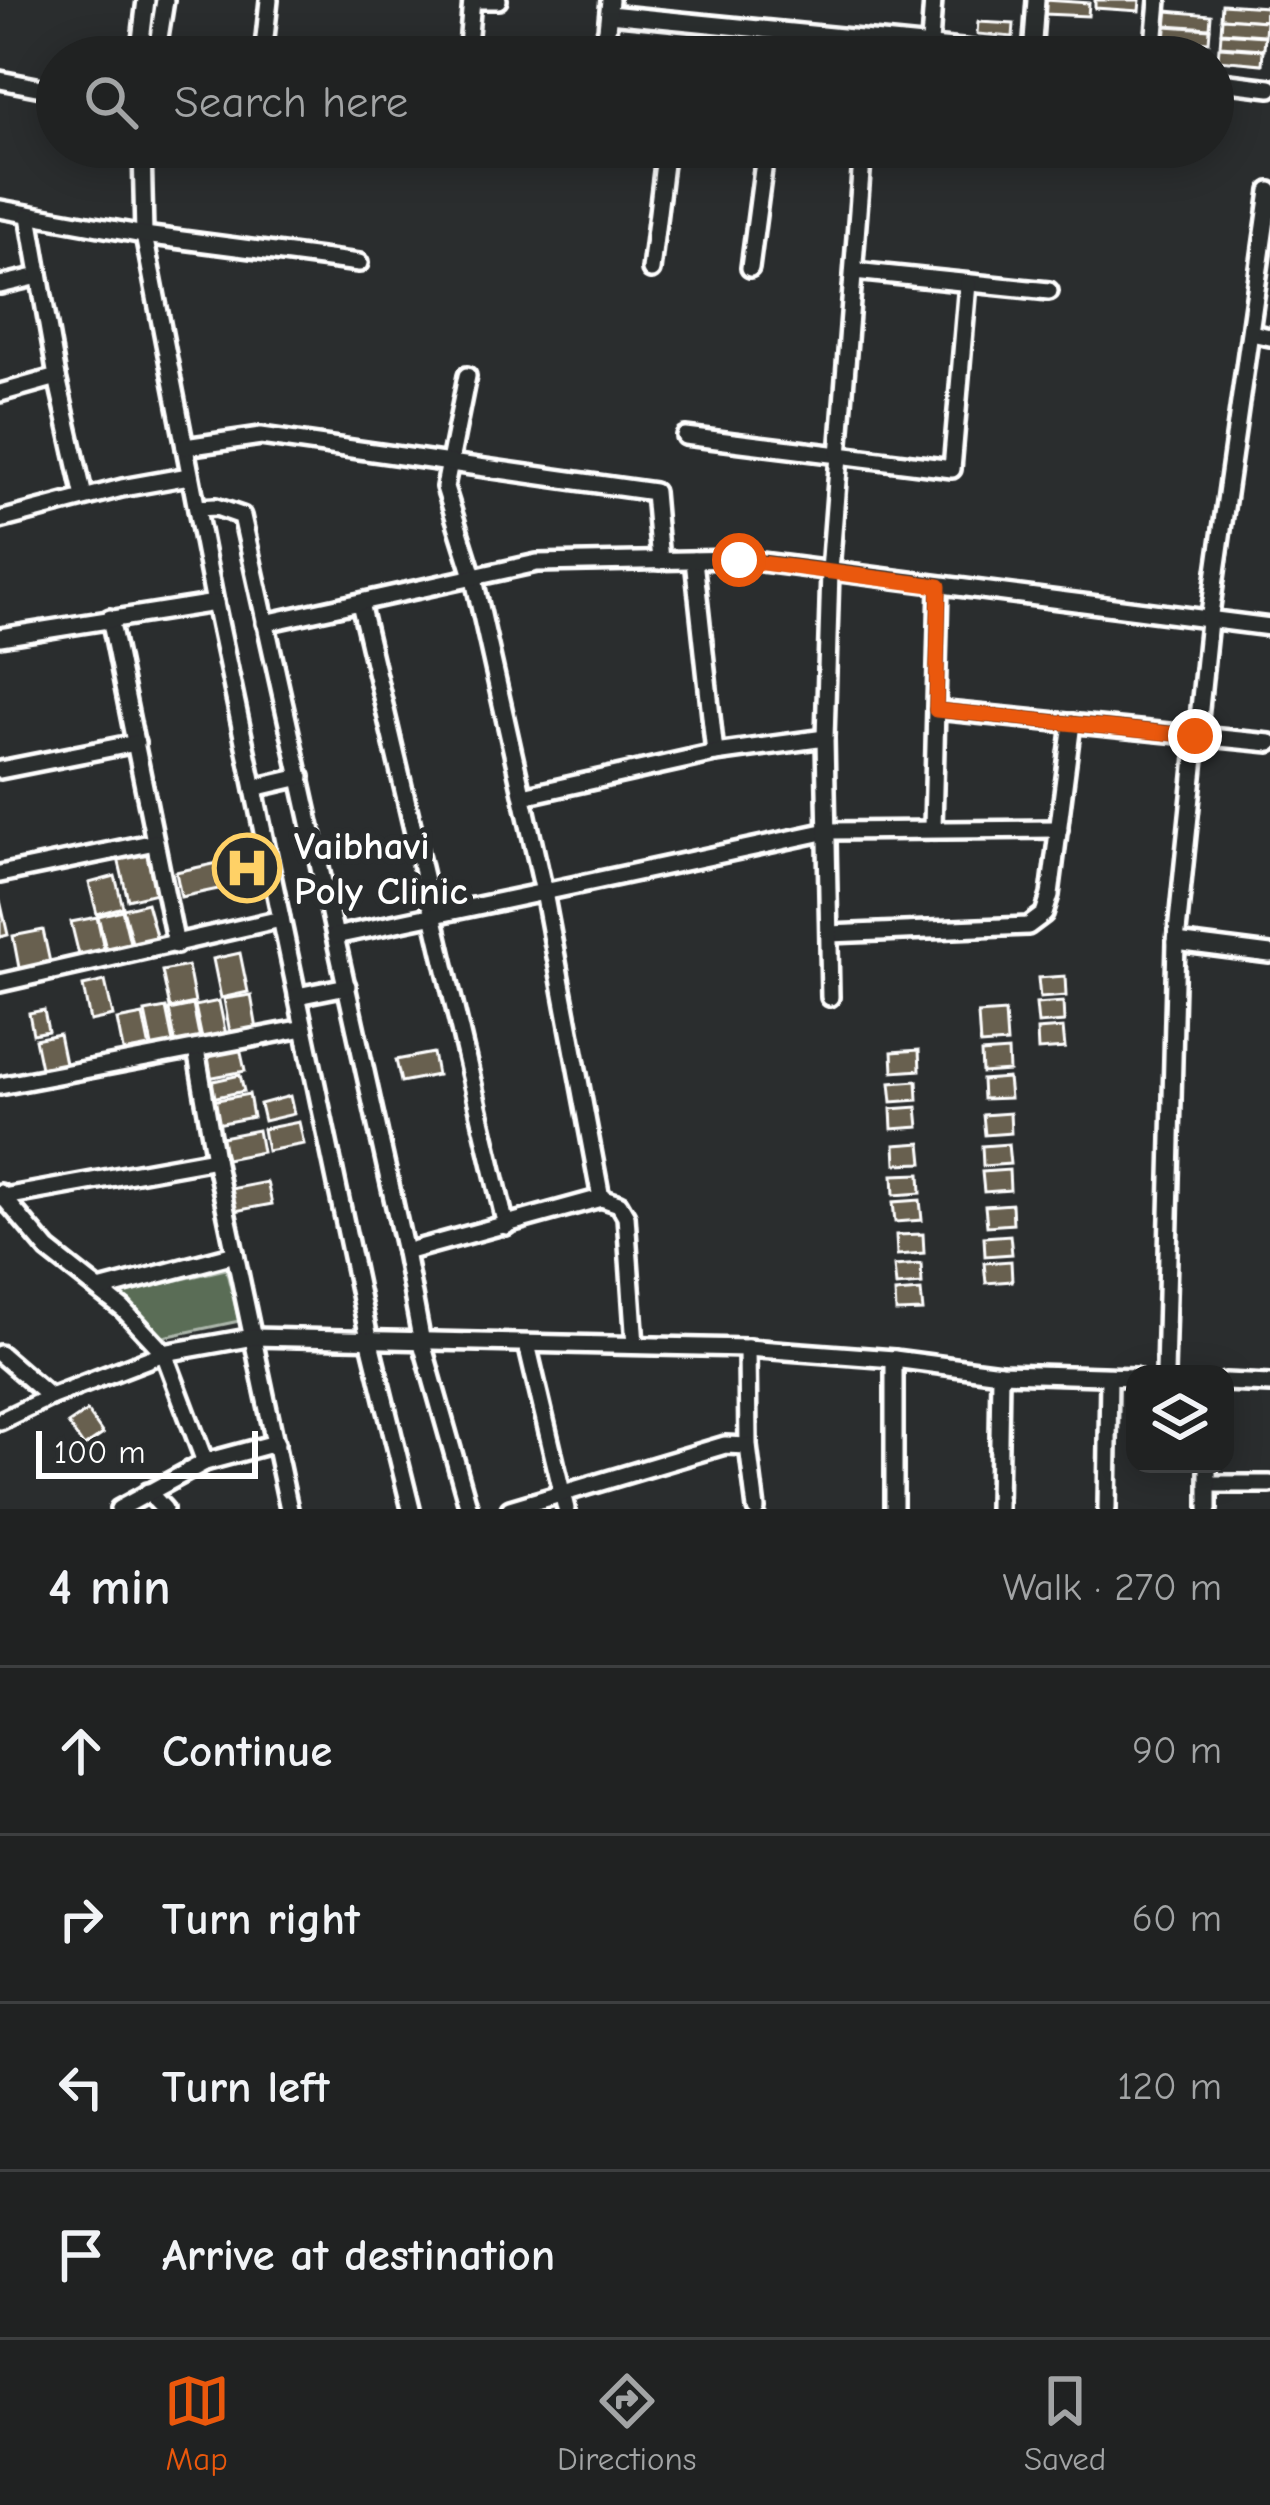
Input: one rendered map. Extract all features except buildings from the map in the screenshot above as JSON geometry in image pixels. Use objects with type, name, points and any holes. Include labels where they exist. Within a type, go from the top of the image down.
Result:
[{"type":"street","points":[[142,36],[146,0]]},
{"type":"street","points":[[160,36],[166,0]]},
{"type":"street","points":[[265,36],[269,0]]},
{"type":"street","points":[[469,36],[472,0],[498,0]]},
{"type":"street","points":[[930,36],[933,0]]},
{"type":"street","points":[[1033,36],[1036,0]]},
{"type":"street","points":[[1155,36],[1158,0]]},
{"type":"street","points":[[610,7],[820,36]]},
{"type":"street","points":[[0,80],[36,87]]},
{"type":"street","points":[[1234,84],[1270,88]]},
{"type":"street","points":[[142,168],[144,236],[215,603],[369,1339],[411,1509]]},
{"type":"street","points":[[651,271],[663,168]]},
{"type":"street","points":[[750,268],[763,168]]},
{"type":"street","points":[[830,997],[825,738],[830,572],[861,168]]},
{"type":"street","points":[[1165,1365],[1176,941],[1209,621],[1268,236],[1270,191]]},
{"type":"street","points":[[0,209],[144,236],[358,263]]},
{"type":"street","points":[[29,216],[84,497]]},
{"type":"street","points":[[854,271],[1049,290]]},
{"type":"street","points":[[0,285],[39,276]]},
{"type":"street","points":[[685,436],[952,469],[968,283]]},
{"type":"street","points":[[1251,333],[1270,337]]},
{"type":"street","points":[[0,393],[57,376]]},
{"type":"street","points":[[467,376],[445,487],[473,579],[523,796],[601,1198]]},
{"type":"street","points":[[185,447],[261,436],[654,492],[660,561]]},
{"type":"street","points":[[0,520],[190,476]]},
{"type":"street","points":[[197,508],[217,507],[242,516],[422,1343],[469,1509]]},
{"type":"street","points":[[694,560],[715,753]]},
{"type":"street","points":[[265,623],[537,563],[739,560],[1270,627]]},
{"type":"street","points":[[933,828],[939,586]]},
{"type":"street","points":[[0,637],[215,603]]},
{"type":"street","points":[[360,603],[506,1226]]},
{"type":"street","points":[[110,618],[176,945]]},
{"type":"street","points":[[936,710],[1270,742]]},
{"type":"street","points":[[829,934],[1028,926],[1044,914],[1072,723]]},
{"type":"street","points":[[523,796],[715,753],[825,738]]},
{"type":"street","points":[[0,770],[136,743]]},
{"type":"street","points":[[254,788],[302,777]]},
{"type":"street","points":[[335,936],[827,831],[1059,829]]},
{"type":"street","points":[[0,874],[155,842]]},
{"type":"street","points":[[0,983],[281,919]]},
{"type":"street","points":[[1176,941],[1270,954]]},
{"type":"street","points":[[297,996],[347,986]]},
{"type":"street","points":[[0,1086],[304,1028]]},
{"type":"street","points":[[196,1048],[289,1509]]},
{"type":"street","points":[[2,1195],[215,1159]]},
{"type":"street","points":[[2,1195],[48,1250],[123,1309],[164,1353],[205,1462]]},
{"type":"street","points":[[405,1252],[601,1198],[619,1204],[626,1216],[635,1346]]},
{"type":"street","points":[[99,1290],[235,1254]]},
{"type":"street","points":[[0,1421],[164,1353],[253,1337],[747,1348],[1000,1373],[1126,1377]]},
{"type":"street","points":[[526,1344],[566,1509]]},
{"type":"street","points":[[747,1348],[748,1446],[755,1509]]},
{"type":"street","points":[[0,1354],[50,1397]]},
{"type":"street","points":[[893,1509],[894,1359]]},
{"type":"street","points":[[998,1509],[1000,1373]]},
{"type":"street","points":[[1107,1509],[1109,1377]]},
{"type":"street","points":[[1234,1382],[1270,1384]]},
{"type":"street","points":[[119,1509],[205,1462],[276,1443]]},
{"type":"street","points":[[509,1509],[724,1445],[748,1446]]},
{"type":"street","points":[[1208,1473],[1208,1509]]},
{"type":"street","points":[[1208,1484],[1270,1484]]},
{"type":"street","points":[[148,1492],[164,1509]]},
{"type":"green space","points":[[226,1269],[239,1321],[159,1338],[117,1294]]},
{"type":"place","name":"Vaibhavi Poly Clinic","points":[[247,868]]},
{"type":"route","points":[[739,560],[939,586],[936,710],[1195,736]]}]
